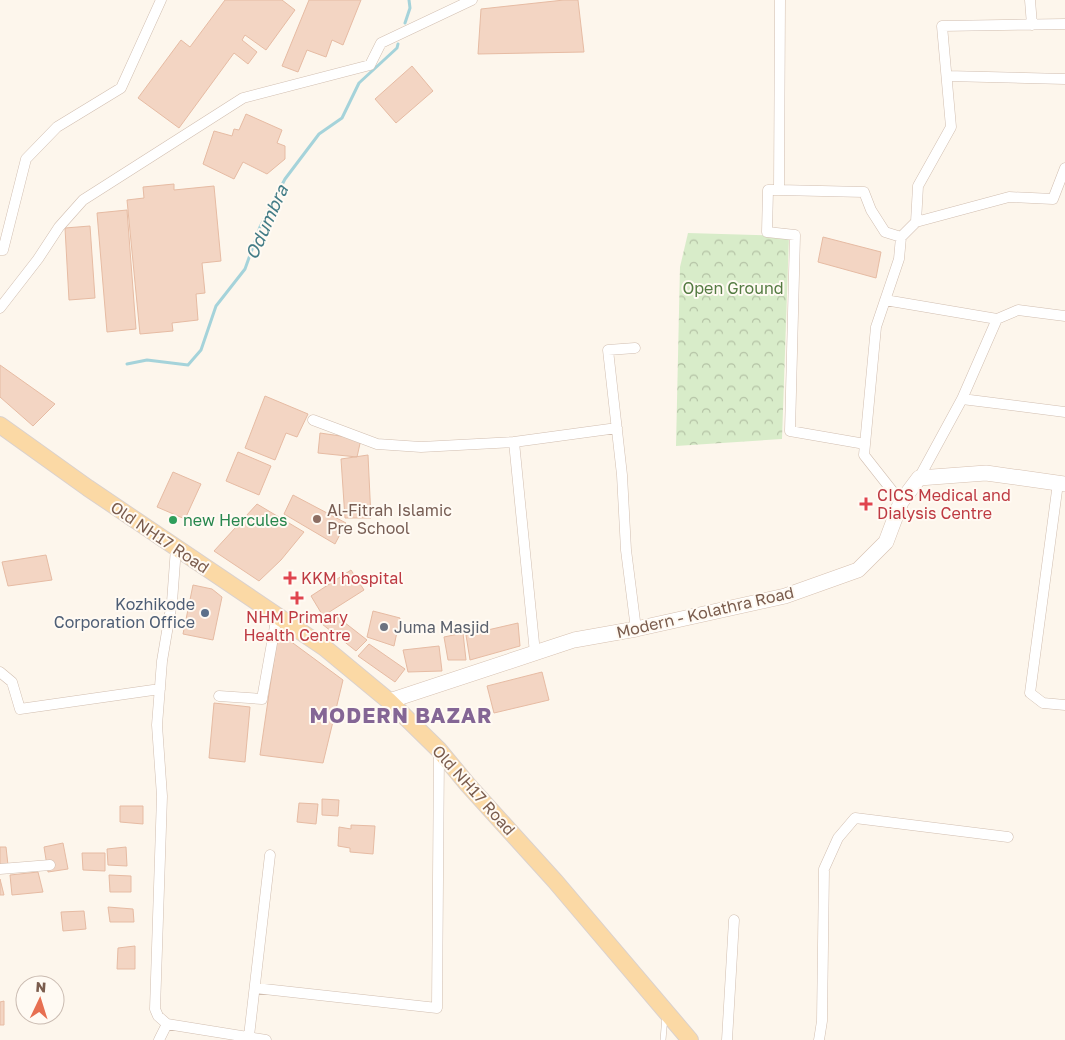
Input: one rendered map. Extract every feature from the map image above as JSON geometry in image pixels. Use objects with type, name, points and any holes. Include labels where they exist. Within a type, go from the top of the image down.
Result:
[{"type":"main road","name":"Old NH17 Road","points":[[0,425],[176,548],[325,648],[389,700],[439,750],[555,881],[690,1040]]},
{"type":"main road","points":[[919,478],[986,473],[1061,483]]},
{"type":"main road","name":"Modern - Kolathra Road","points":[[389,700],[574,640],[636,629],[785,596],[858,570],[886,542],[901,502],[919,478]]},
{"type":"street","points":[[0,250],[3,250],[26,159],[57,127],[121,88],[161,0]]},
{"type":"street","points":[[0,308],[59,228],[83,200],[243,98],[370,65],[381,43],[472,0]]},
{"type":"street","points":[[779,190],[780,0]]},
{"type":"street","points":[[1030,0],[1032,25]]},
{"type":"street","points":[[916,222],[918,186],[951,127],[942,26],[1065,24]]},
{"type":"street","points":[[946,76],[1065,79]]},
{"type":"street","points":[[901,502],[864,456],[876,326],[900,259],[901,237],[916,222],[1009,197],[1053,199],[1065,168]]},
{"type":"street","points":[[865,444],[790,431],[795,235],[767,232],[768,190],[864,192],[871,210],[885,232],[901,237]]},
{"type":"street","points":[[885,300],[997,318],[1018,310],[1065,316]]},
{"type":"street","points":[[919,478],[962,399],[997,318]]},
{"type":"street","points":[[635,348],[608,350],[622,475],[626,550],[636,629]]},
{"type":"street","points":[[962,399],[1065,412]]},
{"type":"street","points":[[313,420],[377,444],[421,447],[514,442],[617,428]]},
{"type":"street","points":[[514,442],[535,653]]},
{"type":"street","points":[[1061,483],[1030,693],[1043,703],[1065,706]]},
{"type":"street","points":[[176,548],[172,602],[162,661],[157,725],[162,796],[155,1009],[158,1016],[167,1024],[266,1040]]},
{"type":"street","points":[[219,696],[262,699],[277,615]]},
{"type":"street","points":[[0,672],[12,682],[20,709],[160,689]]},
{"type":"street","points":[[255,988],[437,1008],[439,750]]},
{"type":"street","points":[[820,1040],[822,1021],[824,869],[838,838],[855,818],[1008,837]]},
{"type":"street","points":[[249,1036],[270,855]]},
{"type":"street","points":[[0,869],[50,865]]},
{"type":"street","points":[[727,1040],[734,920]]},
{"type":"street","points":[[159,1040],[167,1024]]},
{"type":"lane","points":[[663,1040],[666,1010]]},
{"type":"green space","name":"Open Ground","points":[[688,233],[789,236],[782,439],[676,446],[680,267]]},
{"type":"building","points":[[225,0],[282,0],[295,10],[266,50],[245,35],[242,40],[257,52],[248,64],[234,53],[179,128],[138,98],[181,40],[190,47]]},
{"type":"building","points":[[309,0],[361,0],[343,45],[332,40],[326,57],[307,50],[298,72],[282,66]]},
{"type":"building","points":[[578,0],[584,52],[478,54],[481,9]]},
{"type":"building","points":[[412,66],[433,91],[396,123],[375,99]]},
{"type":"building","points":[[246,114],[282,130],[277,143],[285,146],[285,159],[267,174],[243,162],[234,179],[203,164],[214,131],[232,136],[234,129],[239,130]]},
{"type":"building","points":[[174,184],[174,190],[214,186],[221,261],[202,263],[205,293],[196,294],[198,320],[172,323],[173,331],[140,334],[127,200],[144,198],[143,187]]},
{"type":"building","points":[[127,210],[136,329],[107,332],[97,213]]},
{"type":"building","points":[[90,226],[95,298],[69,300],[65,228]]},
{"type":"building","points":[[823,237],[881,252],[876,278],[818,262]]},
{"type":"building","points":[[0,365],[55,404],[33,426],[0,397]]},
{"type":"building","points":[[265,396],[308,414],[297,437],[286,433],[275,460],[245,448]]},
{"type":"building","points":[[320,433],[361,439],[357,457],[318,453]]},
{"type":"building","points":[[238,452],[271,466],[259,495],[226,481]]},
{"type":"building","points":[[368,455],[371,518],[345,518],[341,459]]},
{"type":"building","points":[[173,472],[201,484],[185,519],[157,507]]},
{"type":"building","points":[[293,495],[346,523],[335,544],[284,514]]},
{"type":"building","points":[[257,504],[304,532],[281,560],[259,581],[214,551]]},
{"type":"building","points":[[46,555],[52,580],[8,586],[2,562]]},
{"type":"building","points":[[351,570],[364,590],[323,616],[311,596]]},
{"type":"building","points":[[193,585],[212,589],[222,597],[213,640],[183,634]]},
{"type":"building","name":"Juma Masjid","points":[[373,611],[400,618],[394,646],[367,637]]},
{"type":"building","points":[[335,615],[367,640],[356,651],[322,624]]},
{"type":"building","points":[[518,623],[520,646],[470,660],[466,635]]},
{"type":"building","points":[[278,632],[343,680],[323,763],[260,755]]},
{"type":"building","points":[[463,633],[466,660],[448,660],[444,637]]},
{"type":"building","points":[[369,644],[405,669],[395,682],[358,656]]},
{"type":"building","points":[[439,646],[442,671],[408,672],[403,650]]},
{"type":"building","points":[[542,672],[549,700],[494,713],[487,686]]},
{"type":"building","points":[[214,703],[250,707],[245,762],[209,758]]},
{"type":"building","points":[[322,799],[339,800],[338,816],[322,815]]},
{"type":"building","points":[[299,803],[318,804],[316,824],[297,822]]},
{"type":"building","points":[[120,806],[143,806],[143,824],[120,822]]},
{"type":"building","points":[[351,825],[375,826],[373,854],[350,852],[350,848],[338,846],[339,827],[351,829]]},
{"type":"building","points":[[63,843],[68,869],[48,872],[44,847]]},
{"type":"building","points":[[0,847],[6,847],[8,865],[0,866]]},
{"type":"building","points":[[126,847],[127,866],[108,865],[107,849]]},
{"type":"building","points":[[82,853],[105,853],[105,871],[83,870]]},
{"type":"building","points":[[38,872],[43,892],[12,895],[10,875]]},
{"type":"building","points":[[109,875],[131,876],[131,892],[110,892]]},
{"type":"building","points":[[0,879],[4,895],[0,895]]},
{"type":"building","points":[[108,907],[133,909],[134,922],[110,922]]},
{"type":"building","points":[[84,911],[86,929],[63,931],[61,912]]},
{"type":"building","points":[[135,946],[135,969],[117,969],[118,948]]},
{"type":"building","points":[[4,1001],[4,1025],[0,1025],[0,1002]]},
{"type":"waterway","name":"Odumbra","points":[[405,23],[410,8],[409,0]]},
{"type":"waterway","name":"Odumbra","points":[[127,364],[147,360],[188,365],[201,350],[216,306],[245,269],[260,227],[285,179],[319,134],[342,118],[359,83],[397,48],[398,44]]},
{"type":"place","name":"CICS Medical and Dialysis Centre","points":[[866,504]]},
{"type":"place","name":"Al-Fitrah Islamic Pre School","points":[[317,519]]},
{"type":"place","name":"new Hercules","points":[[173,520]]},
{"type":"place","name":"KKM hospital","points":[[290,578]]},
{"type":"place","name":"NHM Primary Health Centre","points":[[297,598]]},
{"type":"place","name":"Kozhikode Corporation Office","points":[[205,613]]},
{"type":"place","name":"Juma Masjid","points":[[384,627]]},
{"type":"district","name":"MODERN BAZAR","points":[[401,715]]}]
